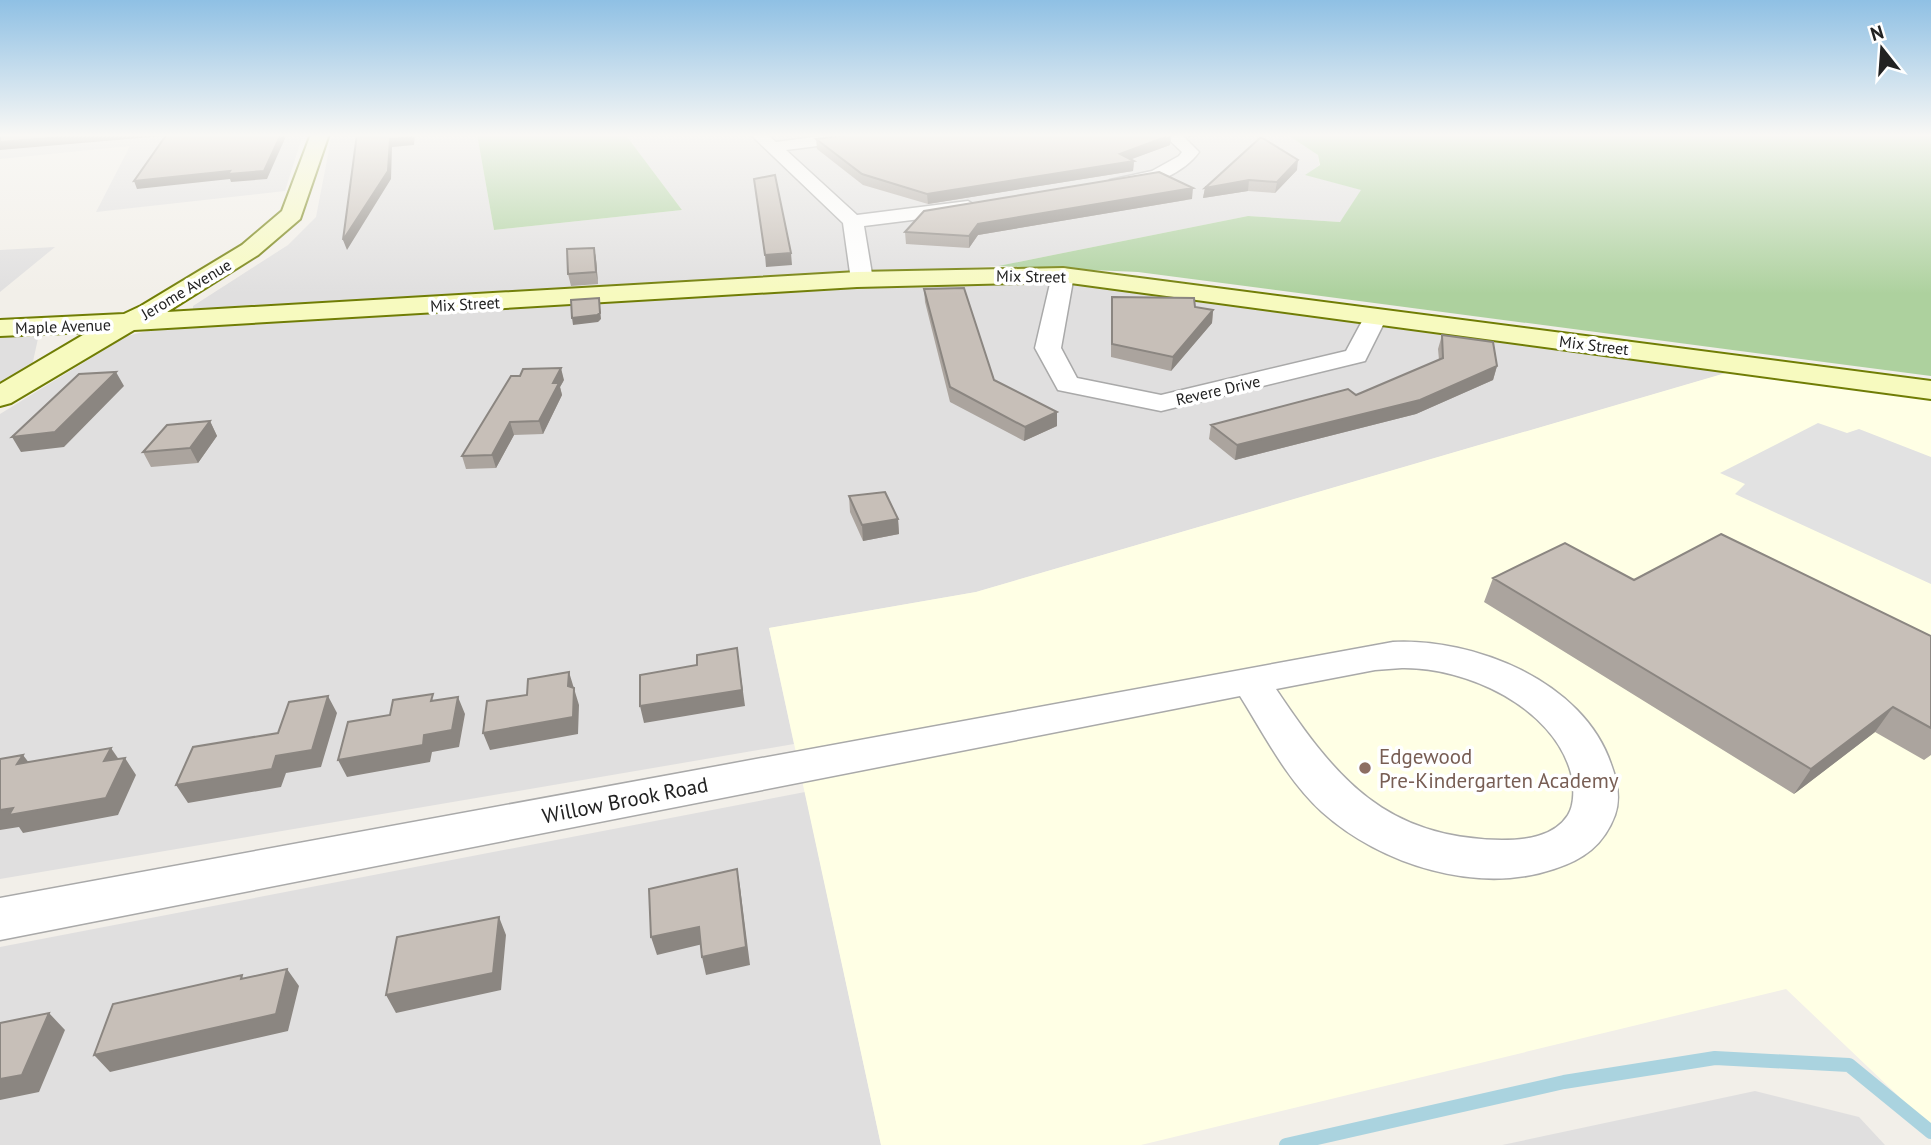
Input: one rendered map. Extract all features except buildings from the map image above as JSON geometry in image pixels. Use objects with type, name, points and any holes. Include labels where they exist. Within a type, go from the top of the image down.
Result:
[{"type":"main road","name":"Jerome Avenue","points":[[0,397],[125,323],[150,312],[250,250],[292,214],[301,187]]},
{"type":"main road","name":"Mix Street","points":[[125,323],[862,280],[1063,275],[1931,390]]},
{"type":"main road","name":"Maple Avenue","points":[[0,328],[125,323]]},
{"type":"street","points":[[818,187],[853,221],[862,280]]},
{"type":"street","points":[[853,221],[987,204]]},
{"type":"street","name":"Revere Drive","points":[[1063,275],[1048,348],[1068,384],[1161,403],[1356,356],[1376,317]]},
{"type":"street","name":"Willow Brook Road","points":[[0,919],[1374,657],[1409,653],[1448,659],[1482,670],[1514,685],[1546,706],[1572,732],[1591,763],[1597,794],[1588,823],[1564,846],[1525,859],[1477,860],[1437,853],[1398,839],[1365,821],[1337,800],[1314,774],[1250,681]]},
{"type":"shaded area","points":[[109,187],[286,187],[285,191],[96,212]]},
{"type":"shaded area","points":[[322,187],[486,187],[494,230],[682,210],[665,187],[1352,187],[1362,190],[1340,222],[1248,216],[998,266],[193,312],[193,306],[288,245],[316,217]]},
{"type":"shaded area","points":[[55,247],[0,292],[0,250]]},
{"type":"shaded area","points":[[999,279],[1114,285],[1744,368],[976,592],[769,628],[794,744],[0,879],[0,414],[127,336],[163,327]]},
{"type":"shaded area","points":[[39,334],[32,366],[0,388],[0,336]]},
{"type":"shaded area","name":"Edgewood Pre-Kindergarten Academy","points":[[1753,365],[1931,390],[1931,1127],[1786,989],[1141,1145],[881,1145],[769,628],[976,592]]},
{"type":"shaded area","points":[[1818,423],[1847,433],[1859,429],[1931,457],[1931,584],[1735,494],[1745,484],[1720,473]]},
{"type":"shaded area","points":[[805,792],[881,1145],[0,1145],[0,947]]},
{"type":"shaded area","points":[[1755,1091],[1859,1117],[1885,1145],[1502,1145]]},
{"type":"green space","points":[[486,187],[665,187],[682,210],[494,230]]},
{"type":"green space","points":[[1351,187],[1931,187],[1931,376],[1138,272],[998,266],[1248,216],[1340,222],[1361,190]]},
{"type":"waterway","points":[[1286,1145],[1564,1082],[1715,1058],[1849,1065],[1931,1132]]},
{"type":"place","name":"Edgewood Pre-Kindergarten Academy","points":[[1365,768]]}]
